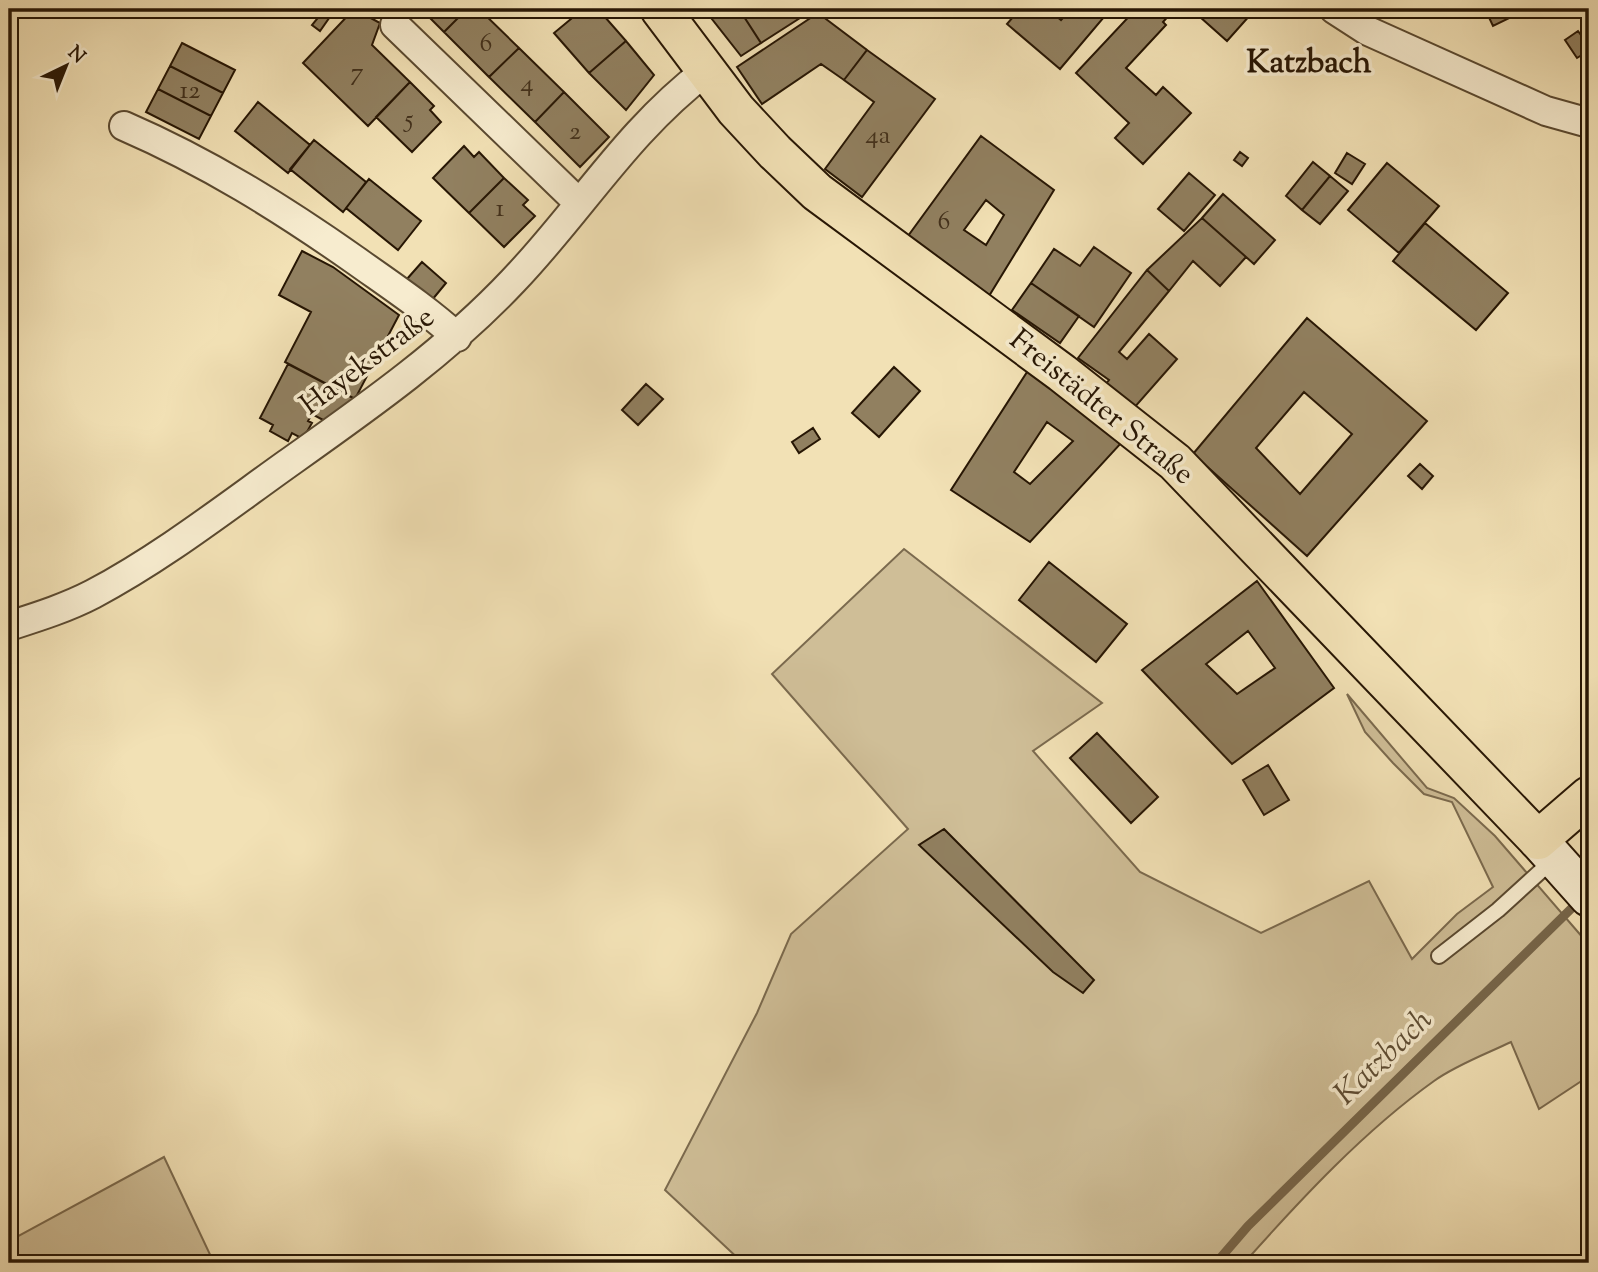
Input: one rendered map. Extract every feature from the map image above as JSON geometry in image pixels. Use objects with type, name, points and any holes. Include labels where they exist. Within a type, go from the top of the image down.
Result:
[{"type":"main road","name":"Freistädter Straße","points":[[660,9],[706,71],[775,152],[817,192],[1062,373],[1175,463],[1563,867]]},
{"type":"main road","points":[[1563,867],[1589,796]]},
{"type":"street","points":[[1334,9],[1368,31],[1546,111],[1589,123]]},
{"type":"street","points":[[395,25],[579,203]]},
{"type":"street","name":"Hayekstraße","points":[[9,626],[67,606],[121,578],[324,438],[457,337],[516,278],[666,102],[706,71]]},
{"type":"street","points":[[124,126],[274,203],[431,314],[457,337]]},
{"type":"lane","points":[[1439,956],[1498,910],[1563,867]]},
{"type":"shaded area","points":[[904,549],[1102,703],[1033,751],[1140,872],[1261,933],[1369,881],[1412,959],[1457,914],[1493,887],[1452,802],[1424,794],[1393,763],[1365,732],[1347,694],[1427,788],[1454,798],[1495,836],[1584,939],[1589,935],[1589,1076],[1539,1109],[1511,1042],[1452,1070],[1408,1101],[1358,1144],[1311,1190],[1244,1263],[1045,1263],[1041,1256],[1029,1263],[743,1263],[665,1190],[757,1013],[791,934],[908,829],[772,674]]},
{"type":"shaded area","points":[[164,1157],[214,1263],[9,1263],[9,1241]]},
{"type":"building","points":[[318,9],[334,11],[320,31],[312,25],[317,19],[313,16]]},
{"type":"building","points":[[354,9],[380,23],[372,45],[410,82],[368,126],[303,63]]},
{"type":"building","points":[[421,9],[467,9],[444,32]]},
{"type":"building","points":[[467,9],[479,9],[519,48],[489,77],[444,32]]},
{"type":"building","points":[[583,9],[598,9],[626,41],[589,73],[554,33]]},
{"type":"building","points":[[711,9],[739,9],[761,43],[741,56],[712,19],[716,17]]},
{"type":"building","points":[[739,9],[814,9],[761,43]]},
{"type":"building","points":[[1020,9],[1048,9],[1061,20],[1071,9],[1110,10],[1060,69],[1007,24]]},
{"type":"building","points":[[1136,9],[1167,9],[1171,13],[1163,22],[1166,25],[1126,68],[1156,95],[1163,87],[1191,113],[1143,164],[1115,138],[1129,123],[1076,73]]},
{"type":"building","points":[[1191,9],[1245,9],[1251,14],[1227,41]]},
{"type":"building","points":[[1485,9],[1528,9],[1493,26]]},
{"type":"building","points":[[818,13],[867,50],[844,80],[821,64],[762,104],[737,67]]},
{"type":"building","points":[[1589,29],[1589,59],[1585,53],[1577,58],[1565,40],[1578,31],[1581,35]]},
{"type":"building","points":[[626,41],[654,75],[626,110],[589,73]]},
{"type":"building","points":[[182,43],[235,70],[223,93],[170,66]]},
{"type":"building","points":[[519,48],[564,92],[535,122],[489,77]]},
{"type":"building","points":[[867,50],[935,99],[862,197],[825,169],[874,102],[844,80]]},
{"type":"building","points":[[170,66],[223,93],[211,116],[158,89]]},
{"type":"building","points":[[410,82],[434,106],[430,110],[441,122],[412,152],[376,117]]},
{"type":"building","points":[[158,89],[211,116],[199,139],[146,112]]},
{"type":"building","points":[[564,92],[609,137],[580,167],[535,122]]},
{"type":"building","points":[[258,102],[310,145],[288,173],[235,131]]},
{"type":"building","points":[[981,136],[1054,190],[989,296],[908,236]],"holes":[[[986,200],[1004,215],[986,245],[964,230]]]},
{"type":"building","points":[[314,140],[366,182],[343,212],[290,169]]},
{"type":"building","points":[[464,146],[474,157],[479,152],[504,178],[469,213],[433,178]]},
{"type":"building","points":[[1240,152],[1248,158],[1242,166],[1234,160]]},
{"type":"building","points":[[1347,153],[1365,164],[1352,184],[1335,173]]},
{"type":"building","points":[[1313,162],[1330,176],[1302,210],[1286,196]]},
{"type":"building","points":[[1387,163],[1439,206],[1399,253],[1348,210]]},
{"type":"building","points":[[1189,173],[1215,195],[1184,231],[1158,209]]},
{"type":"building","points":[[1330,176],[1348,191],[1320,224],[1302,210]]},
{"type":"building","points":[[504,178],[528,200],[523,205],[535,216],[504,247],[469,213]]},
{"type":"building","points":[[369,179],[421,221],[398,250],[346,208]]},
{"type":"building","points":[[1223,194],[1275,240],[1254,264],[1202,218]]},
{"type":"building","points":[[1202,218],[1246,257],[1220,286],[1193,261],[1169,291],[1147,270]]},
{"type":"building","points":[[1425,223],[1508,293],[1476,330],[1393,261]]},
{"type":"building","points":[[1094,247],[1131,273],[1094,327],[1031,283],[1054,249],[1080,266]]},
{"type":"building","points":[[302,251],[333,267],[399,315],[355,399],[285,362],[311,312],[279,295]]},
{"type":"building","points":[[422,262],[446,283],[432,300],[407,279]]},
{"type":"building","points":[[1147,270],[1169,291],[1119,352],[1127,359],[1149,334],[1177,359],[1134,408],[1105,385],[1109,380],[1078,358]]},
{"type":"building","points":[[1031,283],[1079,316],[1060,343],[1012,310]]},
{"type":"building","points":[[1307,318],[1427,421],[1307,556],[1193,454]],"holes":[[[1304,392],[1352,434],[1300,494],[1256,448]]]},
{"type":"building","points":[[288,364],[355,399],[325,421],[312,414],[308,421],[312,423],[303,439],[292,433],[288,441],[270,431],[273,425],[260,418]]},
{"type":"building","points":[[894,367],[920,391],[879,437],[852,413]]},
{"type":"building","points":[[1029,369],[1123,441],[1030,542],[951,490]],"holes":[[[1047,422],[1073,441],[1030,484],[1014,472]]]},
{"type":"building","points":[[646,384],[663,399],[638,425],[622,410]]},
{"type":"building","points":[[813,428],[820,439],[799,453],[792,442]]},
{"type":"building","points":[[1420,464],[1433,476],[1422,489],[1408,476]]},
{"type":"building","points":[[1049,562],[1127,624],[1096,662],[1019,600]]},
{"type":"building","points":[[1257,581],[1334,688],[1232,764],[1142,670]],"holes":[[[1248,631],[1275,668],[1237,694],[1206,664]]]},
{"type":"building","points":[[1097,733],[1158,797],[1131,823],[1070,758]]},
{"type":"building","points":[[1268,765],[1289,800],[1264,815],[1243,780]]},
{"type":"building","points":[[944,829],[1094,980],[1083,993],[1053,972],[919,845]]},
{"type":"waterway","name":"Katzbach","points":[[1216,1263],[1248,1226],[1580,900]]},
{"type":"district","name":"Katzbach","points":[[1309,64]]}]
